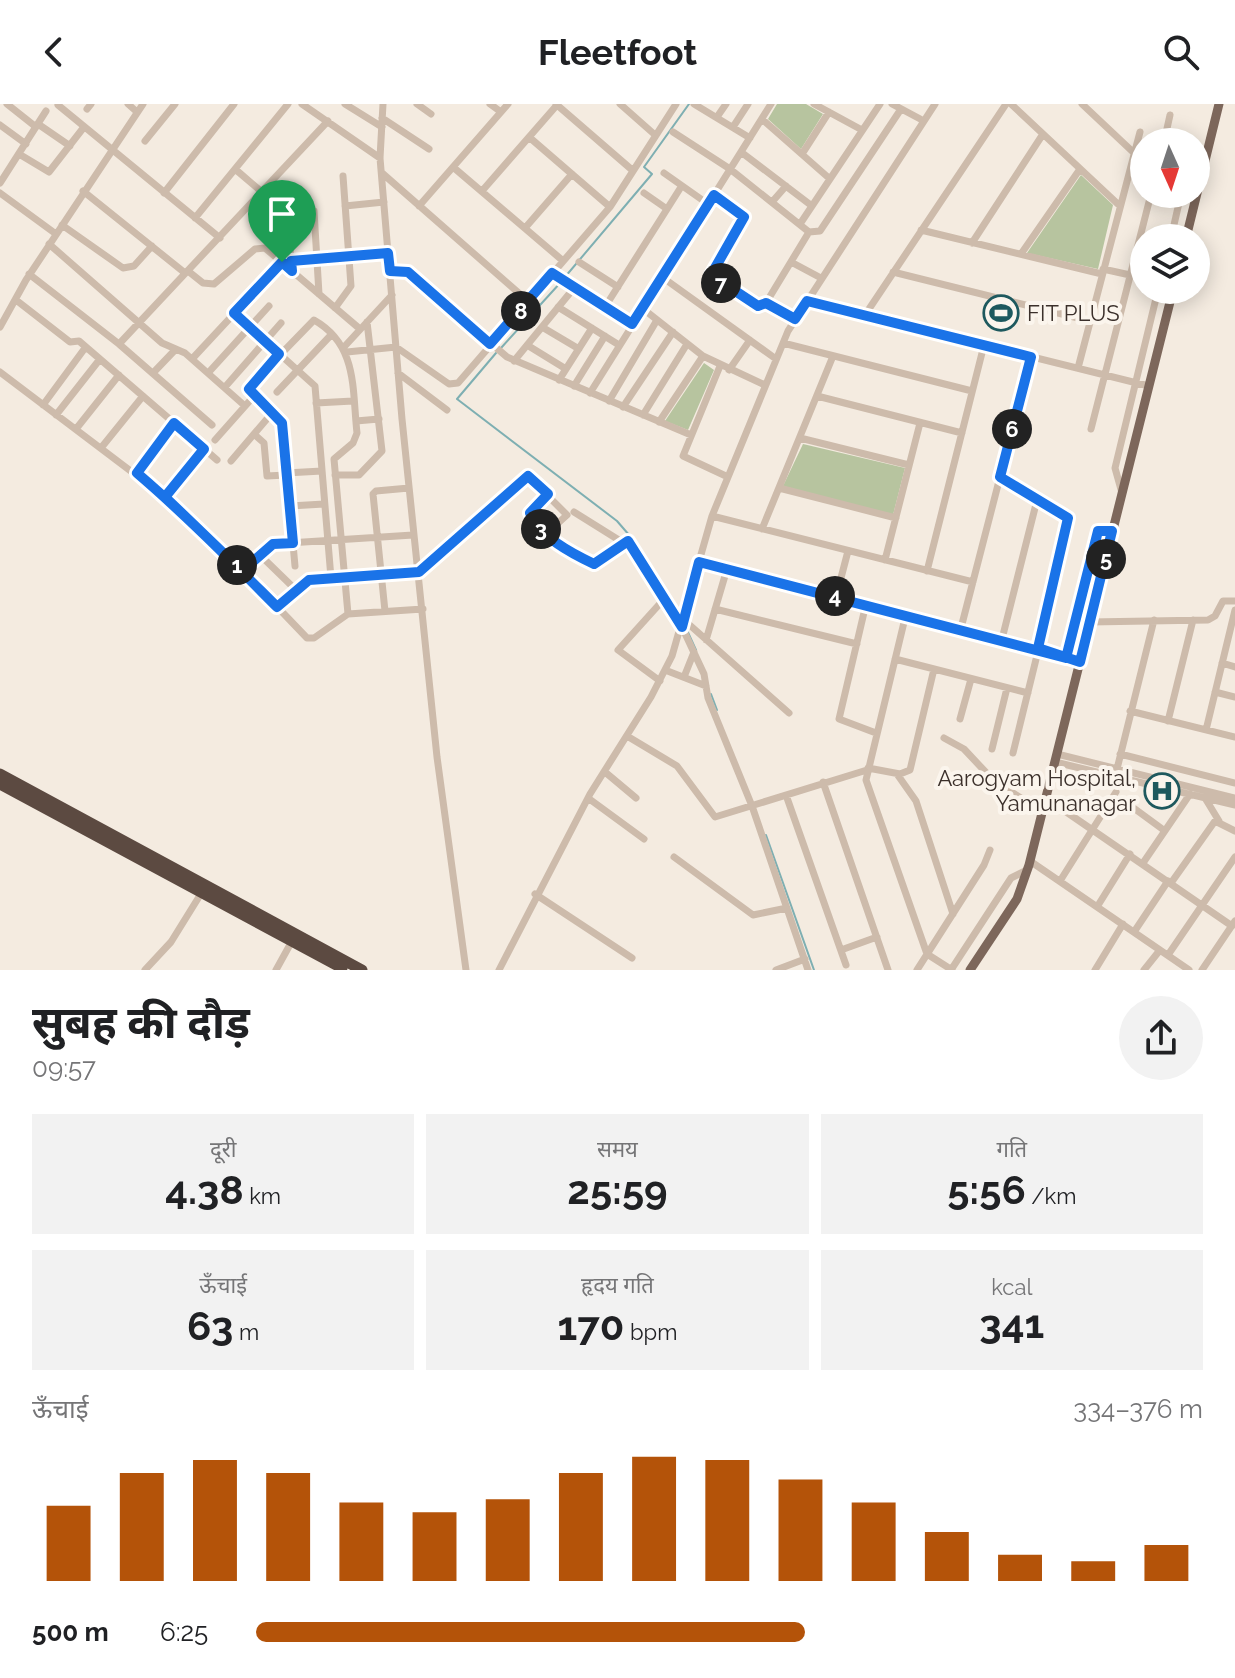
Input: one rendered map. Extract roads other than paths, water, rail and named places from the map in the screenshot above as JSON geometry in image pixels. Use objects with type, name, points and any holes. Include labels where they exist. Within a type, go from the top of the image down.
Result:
[{"type":"highway","points":[[0,774],[362,970]]},
{"type":"highway","points":[[0,784],[346,970]]},
{"type":"main road","points":[[1210,130],[1219,104]]},
{"type":"main road","points":[[970,970],[1017,899],[1028,866],[1170,304]]},
{"type":"street","points":[[7,104],[70,146]]},
{"type":"street","points":[[128,104],[137,112]]},
{"type":"street","points":[[0,327],[29,274],[143,104]]},
{"type":"street","points":[[145,141],[175,104]]},
{"type":"street","points":[[164,193],[234,104]]},
{"type":"street","points":[[195,218],[288,104]]},
{"type":"street","points":[[302,104],[380,158]]},
{"type":"street","points":[[345,104],[429,149]]},
{"type":"street","points":[[383,104],[380,158],[413,535],[439,771],[466,970]]},
{"type":"street","points":[[417,104],[431,114]]},
{"type":"street","points":[[490,104],[501,112]]},
{"type":"street","points":[[419,206],[508,104]]},
{"type":"street","points":[[620,104],[654,134]]},
{"type":"street","points":[[346,350],[396,347],[452,385],[458,383],[495,349],[529,302],[558,278],[562,260],[610,207],[631,169],[676,104]]},
{"type":"street","points":[[694,104],[750,138]]},
{"type":"street","points":[[717,117],[726,104]]},
{"type":"street","points":[[733,127],[748,104]]},
{"type":"street","points":[[590,393],[771,104]]},
{"type":"street","points":[[814,104],[862,130]]},
{"type":"street","points":[[800,224],[880,104]]},
{"type":"street","points":[[892,104],[924,121]]},
{"type":"street","points":[[499,970],[535,894],[588,798],[660,681],[683,623],[712,516],[795,319],[935,104]]},
{"type":"street","points":[[865,315],[1008,104],[1120,206]]},
{"type":"street","points":[[1082,104],[1130,149]]},
{"type":"street","points":[[58,105],[220,238]]},
{"type":"street","points":[[482,191],[556,105],[631,169]]},
{"type":"street","points":[[673,132],[730,169],[809,232],[820,231],[901,109]]},
{"type":"street","points":[[0,183],[46,111]]},
{"type":"street","points":[[802,154],[829,112]]},
{"type":"street","points":[[1167,128],[1170,115]]},
{"type":"street","points":[[762,119],[830,179]]},
{"type":"street","points":[[119,344],[328,121]]},
{"type":"street","points":[[0,125],[26,144]]},
{"type":"street","points":[[19,154],[47,173],[84,127]]},
{"type":"street","points":[[972,243],[1043,134]]},
{"type":"street","points":[[529,137],[610,207]]},
{"type":"street","points":[[741,152],[812,206]]},
{"type":"street","points":[[1078,368],[1130,164]]},
{"type":"street","points":[[453,167],[562,260]]},
{"type":"street","points":[[235,169],[263,193]]},
{"type":"street","points":[[1021,254],[1080,169]]},
{"type":"street","points":[[382,173],[529,302]]},
{"type":"street","points":[[664,173],[708,204]]},
{"type":"street","points":[[525,228],[572,174]]},
{"type":"street","points":[[335,308],[351,286],[343,176]]},
{"type":"street","points":[[772,202],[786,186]]},
{"type":"street","points":[[605,307],[681,187]]},
{"type":"street","points":[[83,191],[152,246],[208,285],[219,281],[260,248],[286,262],[292,271],[360,329]]},
{"type":"street","points":[[0,193],[56,234]]},
{"type":"street","points":[[644,193],[667,209]]},
{"type":"street","points":[[714,195],[744,217],[711,275],[758,306],[766,303],[809,232]]},
{"type":"street","points":[[345,206],[384,202]]},
{"type":"street","points":[[314,211],[319,294]]},
{"type":"street","points":[[62,225],[123,268],[134,266],[152,246]]},
{"type":"street","points":[[921,230],[1103,272],[1130,275],[1091,429]]},
{"type":"street","points":[[192,359],[286,262],[289,232]]},
{"type":"street","points":[[49,244],[139,323],[209,372],[245,406]]},
{"type":"street","points":[[286,262],[388,253]]},
{"type":"street","points":[[579,262],[618,287]]},
{"type":"street","points":[[791,262],[821,278]]},
{"type":"street","points":[[390,271],[408,272],[495,349],[514,361],[691,435]]},
{"type":"street","points":[[893,272],[1090,321]]},
{"type":"street","points":[[29,274],[119,344],[212,425]]},
{"type":"street","points":[[662,277],[776,359]]},
{"type":"street","points":[[558,278],[632,324]]},
{"type":"street","points":[[514,361],[574,288]]},
{"type":"street","points":[[346,350],[360,329],[392,295]]},
{"type":"street","points":[[16,300],[70,342],[78,340],[217,460]]},
{"type":"street","points":[[807,301],[1149,386]]},
{"type":"street","points":[[766,303],[795,319]]},
{"type":"street","points":[[1122,493],[1115,468],[1155,304]]},
{"type":"street","points":[[209,372],[269,306]]},
{"type":"street","points":[[558,307],[619,345]]},
{"type":"street","points":[[642,308],[703,356],[765,385]]},
{"type":"street","points":[[234,313],[315,386],[331,578]]},
{"type":"street","points":[[295,566],[284,429],[249,388],[314,320],[346,350],[356,421],[356,439],[335,455],[348,614]]},
{"type":"street","points":[[609,401],[657,320]]},
{"type":"street","points":[[335,475],[359,475],[380,455],[379,419],[367,322]]},
{"type":"street","points":[[225,387],[281,323]]},
{"type":"street","points":[[542,327],[579,349]]},
{"type":"street","points":[[559,380],[592,328]]},
{"type":"street","points":[[623,407],[673,332]]},
{"type":"street","points":[[277,392],[331,335]]},
{"type":"street","points":[[574,386],[605,336]]},
{"type":"street","points":[[729,370],[750,340]]},
{"type":"street","points":[[783,343],[972,391]]},
{"type":"street","points":[[643,415],[687,344]]},
{"type":"street","points":[[527,345],[566,369]]},
{"type":"street","points":[[927,571],[984,345]]},
{"type":"street","points":[[43,405],[85,348]]},
{"type":"street","points":[[153,373],[175,350]]},
{"type":"street","points":[[659,422],[703,356]]},
{"type":"street","points":[[762,529],[833,356]]},
{"type":"street","points":[[961,628],[1031,357]]},
{"type":"street","points":[[56,415],[100,359]]},
{"type":"street","points":[[720,366],[684,452],[685,458],[728,477]]},
{"type":"street","points":[[0,372],[165,497],[311,639],[348,614],[423,609]]},
{"type":"street","points":[[398,373],[447,410]]},
{"type":"street","points":[[76,429],[119,375]]},
{"type":"street","points":[[101,448],[143,396]]},
{"type":"street","points":[[215,440],[254,396]]},
{"type":"street","points":[[817,396],[962,433]]},
{"type":"street","points":[[316,403],[353,401]]},
{"type":"street","points":[[231,461],[272,413]]},
{"type":"street","points":[[356,421],[379,419]]},
{"type":"street","points":[[137,473],[174,423]]},
{"type":"street","points":[[885,560],[920,423]]},
{"type":"street","points":[[254,434],[264,443],[267,476],[322,471]]},
{"type":"street","points":[[800,438],[909,465]]},
{"type":"street","points":[[165,497],[204,449]]},
{"type":"street","points":[[277,607],[309,580],[419,572],[525,477],[532,478],[568,517],[546,534]]},
{"type":"street","points":[[1000,477],[1070,521],[1013,753]]},
{"type":"street","points":[[385,611],[374,492],[409,488]]},
{"type":"street","points":[[779,488],[896,518]]},
{"type":"street","points":[[548,494],[530,513],[546,534],[594,564],[622,542]]},
{"type":"street","points":[[1002,639],[1037,500]]},
{"type":"street","points":[[290,506],[324,504]]},
{"type":"street","points":[[574,512],[622,542],[631,543],[683,623],[754,805],[808,970]]},
{"type":"street","points":[[712,516],[973,582]]},
{"type":"street","points":[[1066,658],[1098,531],[1112,531]]},
{"type":"street","points":[[242,571],[273,544],[413,535]]},
{"type":"street","points":[[836,597],[848,551]]},
{"type":"street","points":[[260,555],[296,590]]},
{"type":"street","points":[[699,562],[1038,648],[1080,662]]},
{"type":"street","points":[[706,640],[727,569]]},
{"type":"street","points":[[660,681],[618,650],[665,598]]},
{"type":"street","points":[[1090,622],[1211,619],[1223,601],[1235,601]]},
{"type":"street","points":[[866,604],[839,719],[876,733]]},
{"type":"street","points":[[715,609],[857,644]]},
{"type":"street","points":[[1206,730],[1235,610]]},
{"type":"street","points":[[906,614],[868,769],[869,795],[927,954],[952,970],[1011,878],[1028,866],[1060,881],[1189,970]]},
{"type":"street","points":[[1116,773],[1154,620]]},
{"type":"street","points":[[1168,721],[1193,620]]},
{"type":"street","points":[[683,623],[789,713]]},
{"type":"street","points":[[684,677],[694,652]]},
{"type":"street","points":[[895,659],[1028,693]]},
{"type":"street","points":[[1222,663],[1235,667]]},
{"type":"street","points":[[627,736],[677,766],[715,817],[868,769],[897,774],[910,770],[934,669]]},
{"type":"street","points":[[665,670],[706,686]]},
{"type":"street","points":[[960,719],[971,679]]},
{"type":"street","points":[[992,749],[1007,688]]},
{"type":"street","points":[[1215,692],[1235,697]]},
{"type":"street","points":[[1130,711],[1235,737]]},
{"type":"street","points":[[944,738],[964,749],[994,781],[1043,812]]},
{"type":"street","points":[[1120,754],[1235,783]]},
{"type":"street","points":[[1056,758],[1235,805]]},
{"type":"street","points":[[605,772],[636,798]]},
{"type":"street","points":[[1116,773],[1235,798]]},
{"type":"street","points":[[897,774],[916,801],[953,914]]},
{"type":"street","points":[[823,782],[888,970]]},
{"type":"street","points":[[1060,881],[1116,792]]},
{"type":"street","points":[[1143,863],[1190,794]]},
{"type":"street","points":[[786,795],[846,965]]},
{"type":"street","points":[[588,798],[644,839]]},
{"type":"street","points":[[1046,798],[1234,924],[1202,970]]},
{"type":"street","points":[[1205,798],[1219,821],[1235,831]]},
{"type":"street","points":[[1135,809],[1165,831]]},
{"type":"street","points":[[1134,932],[1212,823],[1219,821]]},
{"type":"street","points":[[917,970],[984,865],[990,850]]},
{"type":"street","points":[[1097,907],[1130,854]]},
{"type":"street","points":[[674,857],[750,914],[762,916],[787,908]]},
{"type":"street","points":[[1168,955],[1235,857]]},
{"type":"street","points":[[145,970],[171,942],[202,892]]},
{"type":"street","points":[[535,894],[632,958]]},
{"type":"street","points":[[1095,970],[1123,924]]},
{"type":"street","points":[[841,950],[877,937]]},
{"type":"street","points":[[276,970],[292,941]]},
{"type":"street","points":[[1144,970],[1160,950]]},
{"type":"street","points":[[776,970],[805,959]]},
{"type":"street","points":[[1150,962],[1159,970]]},
{"type":"waterway","points":[[565,277],[652,174],[644,167],[689,104]]},
{"type":"waterway","points":[[501,348],[561,282]]},
{"type":"waterway","points":[[496,353],[457,399],[617,521],[636,543],[673,605]]},
{"type":"waterway","points":[[686,628],[696,650]]},
{"type":"waterway","points":[[711,694],[717,710]]},
{"type":"waterway","points":[[766,835],[814,970]]},
{"type":"place","name":"FIT PLUS","points":[[1001,313]]},
{"type":"place","name":"Aarogyam Hospital, Yamunanagar","points":[[1162,791]]}]
